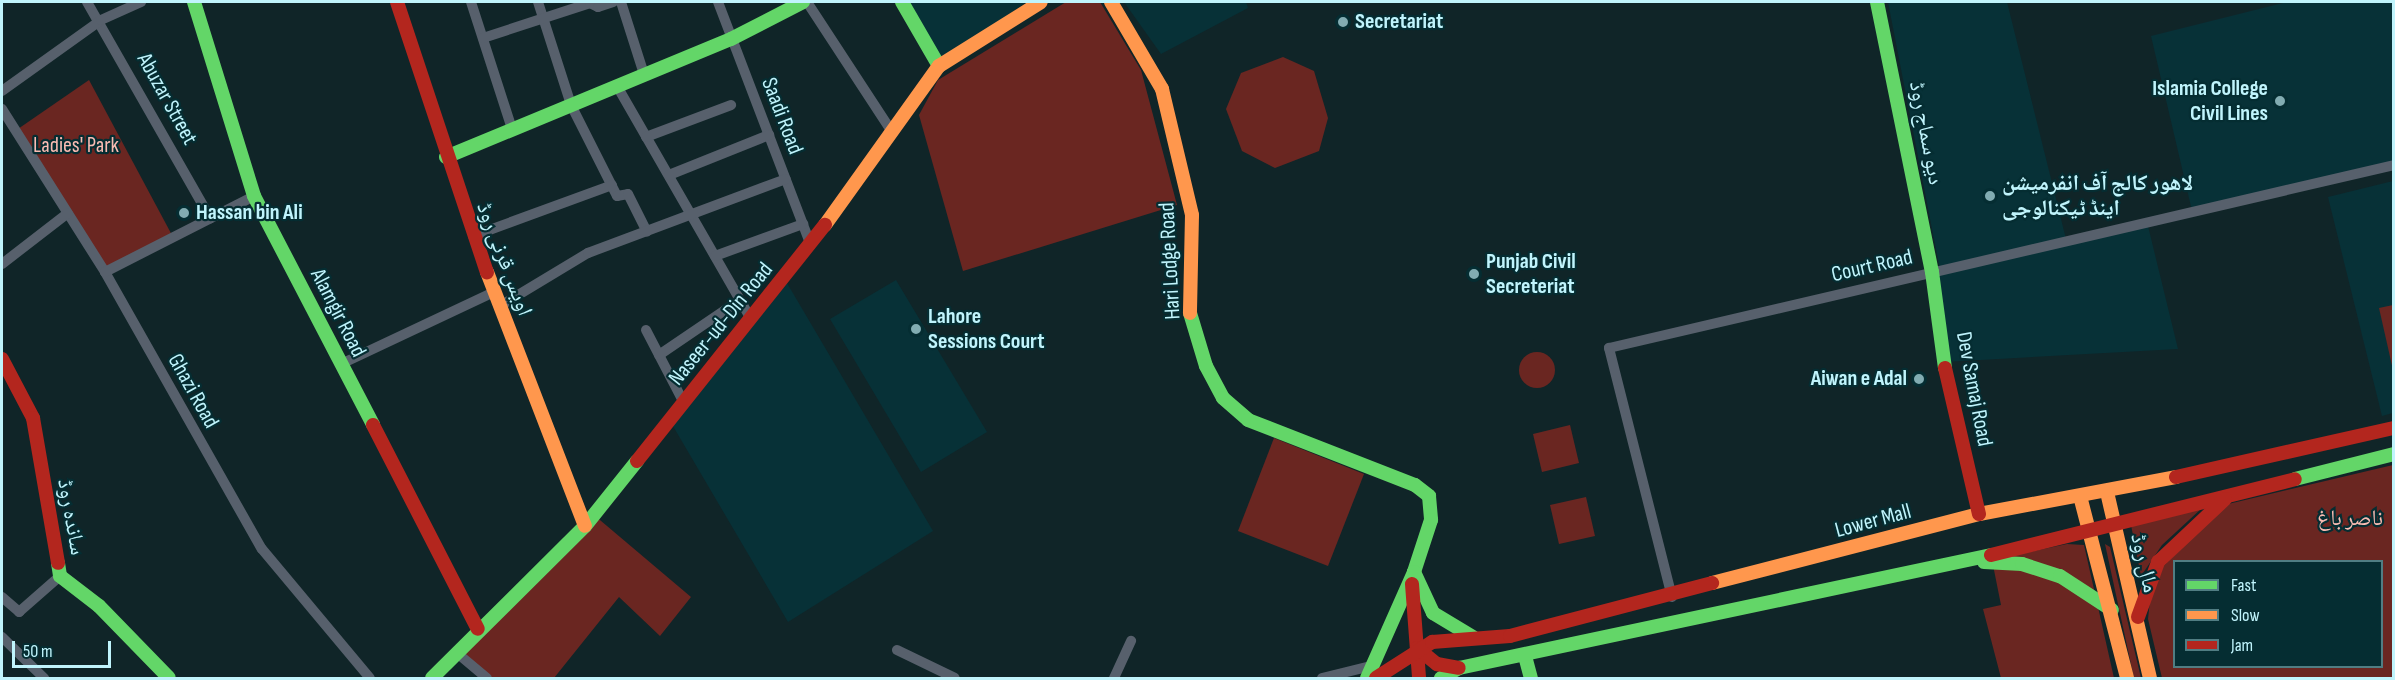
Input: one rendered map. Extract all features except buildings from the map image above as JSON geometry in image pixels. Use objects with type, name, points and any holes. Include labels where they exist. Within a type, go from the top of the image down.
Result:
[{"type":"main road","name":"Alamgir Road","points":[[194,2],[254,196],[478,629]]},
{"type":"main road","name":"اویس قرنی روڈ","points":[[397,2],[473,236],[585,526]]},
{"type":"main road","points":[[446,157],[731,39],[805,2]]},
{"type":"main road","points":[[902,2],[939,66]]},
{"type":"main road","name":"Naseer-ud-Din Road","points":[[432,678],[478,629],[585,526],[811,244],[939,66],[1041,2]]},
{"type":"main road","name":"Hari Lodge Road","points":[[1111,2],[1161,89],[1182,162],[1192,215],[1190,308],[1213,381],[1248,420],[1423,489],[1431,520],[1414,572]]},
{"type":"main road","name":"دیو سماج روڈ","points":[[1877,2],[1932,272]]},
{"type":"main road","name":"Dev Samaj Road","points":[[1932,272],[1944,362],[1979,514]]},
{"type":"main road","name":"ساندہ روڈ","points":[[2,359],[33,418],[60,576],[99,606],[169,678]]},
{"type":"main road","name":"Lower Mall","points":[[1371,674],[1417,648],[1446,640],[1485,640],[1672,597],[1979,514],[2107,492],[2394,428]]},
{"type":"main road","points":[[1442,678],[1459,668],[1525,656],[1967,561],[2114,525],[2234,492],[2394,454]]},
{"type":"main road","name":"مال روڈ","points":[[2107,492],[2150,678]]},
{"type":"main road","points":[[2137,624],[2145,586],[2158,562],[2201,517],[2234,492]]},
{"type":"main road","name":"مال روڈ","points":[[2080,496],[2112,610],[2127,678]]},
{"type":"main road","points":[[1967,561],[2022,564],[2060,576],[2112,610]]},
{"type":"main road","points":[[1414,572],[1444,624],[1485,640]]},
{"type":"main road","points":[[1414,572],[1410,613],[1417,648],[1419,678]]},
{"type":"main road","points":[[1371,674],[1414,572]]},
{"type":"main road","points":[[1417,648],[1437,664],[1459,668]]},
{"type":"main road","points":[[1525,656],[1531,678]]},
{"type":"street","name":"Abuzar Street","points":[[87,2],[101,20],[210,218]]},
{"type":"street","points":[[2,91],[101,20],[141,2]]},
{"type":"street","points":[[471,2],[512,129]]},
{"type":"street","points":[[538,2],[571,105],[617,196],[628,194],[648,232]]},
{"type":"street","points":[[483,38],[542,19],[613,2]]},
{"type":"street","points":[[621,2],[644,74]]},
{"type":"street","name":"Saadi Road","points":[[718,2],[811,244]]},
{"type":"street","points":[[805,2],[892,132]]},
{"type":"street","points":[[617,86],[751,319]]},
{"type":"street","points":[[646,137],[731,105]]},
{"type":"street","name":"Ghazi Road","points":[[2,109],[105,272],[262,549],[370,678]]},
{"type":"street","points":[[669,175],[769,135]]},
{"type":"street","name":"Court Road","points":[[1672,597],[1609,348],[2394,165]]},
{"type":"street","points":[[500,306],[588,254],[693,217],[786,179]]},
{"type":"street","points":[[473,236],[612,185]]},
{"type":"street","points":[[105,272],[254,196]]},
{"type":"street","points":[[2,264],[68,213]]},
{"type":"street","points":[[715,256],[803,224]]},
{"type":"street","points":[[341,364],[495,292]]},
{"type":"street","points":[[659,355],[740,300]]},
{"type":"street","points":[[646,330],[684,403]]},
{"type":"street","points":[[2,597],[19,612],[60,576]]},
{"type":"street","points":[[2,637],[44,678]]},
{"type":"street","points":[[1114,678],[1131,641]]},
{"type":"street","points":[[897,650],[955,678]]},
{"type":"street","points":[[457,652],[487,678]]},
{"type":"street","points":[[1322,678],[1371,674]]},
{"type":"shaded area","points":[[902,2],[1026,2],[939,66]]},
{"type":"shaded area","points":[[1124,2],[1246,2],[1248,8],[1161,54]]},
{"type":"shaded area","name":"لاھور کالج آف انفرمیشن اینڈ ٹیکنالوجی","points":[[1888,2],[2007,2],[2067,243],[2148,226],[2178,349],[1944,362],[1932,272],[1940,270]]},
{"type":"shaded area","name":"Islamia College Civil Lines","points":[[2287,2],[2393,2],[2393,166],[2193,215],[2151,36]]},
{"type":"shaded area","points":[[2393,181],[2393,413],[2382,416],[2328,197]]},
{"type":"shaded area","points":[[784,278],[933,531],[788,622],[670,421]]},
{"type":"shaded area","points":[[896,280],[987,432],[921,472],[830,319]]},
{"type":"green space","points":[[1066,2],[1100,2],[1141,70],[1177,205],[963,271],[919,115],[938,80]]},
{"type":"green space","points":[[1283,57],[1314,71],[1328,118],[1319,151],[1275,168],[1242,151],[1226,109],[1241,73]]},
{"type":"green space","name":"Ladies' Park","points":[[89,80],[173,237],[105,272],[15,131]]},
{"type":"green space","points":[[2394,305],[2393,370],[2379,308]]},
{"type":"green space","points":[[1537,352],[1550,357],[1555,370],[1550,383],[1537,388],[1524,383],[1519,370],[1524,357]]},
{"type":"green space","points":[[1570,425],[1579,463],[1542,472],[1533,434]]},
{"type":"green space","points":[[1274,438],[1364,474],[1328,566],[1238,531]]},
{"type":"green space","name":"ناصر باغ","points":[[2393,465],[2393,678],[2162,678],[2148,619],[2150,600],[2162,568],[2224,505]]},
{"type":"green space","points":[[1586,497],[1595,536],[1559,544],[1550,505]]},
{"type":"green space","points":[[2202,508],[2162,545],[2141,576],[2131,525]]},
{"type":"green space","points":[[594,515],[691,597],[660,636],[619,597],[554,678],[487,678],[457,653]]},
{"type":"green space","points":[[2067,544],[2084,545],[2114,678],[2001,678],[1983,609],[2001,605],[1992,560]]},
{"type":"green space","points":[[2105,544],[2110,547],[2141,678],[2134,678]]},
{"type":"traffic: fast","points":[[194,2],[254,196],[373,425]]},
{"type":"traffic: fast","points":[[446,157],[731,39],[803,2]]},
{"type":"traffic: fast","points":[[902,2],[939,66]]},
{"type":"traffic: fast","points":[[1877,2],[1932,272],[1945,368]]},
{"type":"traffic: fast","points":[[1190,313],[1206,366],[1223,398],[1248,420],[1415,485],[1429,496],[1431,520],[1414,572],[1367,678]]},
{"type":"traffic: fast","points":[[2295,479],[2394,454]]},
{"type":"traffic: fast","points":[[432,678],[585,526],[637,461]]},
{"type":"traffic: fast","points":[[1441,678],[1459,668],[1991,555]]},
{"type":"traffic: fast","points":[[1984,562],[2022,564],[2060,576],[2112,610]]},
{"type":"traffic: fast","points":[[58,563],[60,576],[99,606],[169,678]]},
{"type":"traffic: fast","points":[[1414,572],[1433,613],[1473,637]]},
{"type":"traffic: fast","points":[[1525,656],[1531,678]]},
{"type":"traffic: slow","points":[[825,225],[939,66],[1041,2]]},
{"type":"traffic: slow","points":[[1111,2],[1162,89],[1192,215],[1190,313]]},
{"type":"traffic: slow","points":[[487,272],[585,526]]},
{"type":"traffic: slow","points":[[1712,583],[1979,514],[2176,477]]},
{"type":"traffic: slow","points":[[2107,492],[2150,678]]},
{"type":"traffic: slow","points":[[2080,496],[2127,678]]},
{"type":"traffic: jam","points":[[397,2],[487,272]]},
{"type":"traffic: jam","points":[[637,461],[825,225]]},
{"type":"traffic: jam","points":[[2,359],[33,418],[58,563]]},
{"type":"traffic: jam","points":[[1945,368],[1979,514]]},
{"type":"traffic: jam","points":[[373,425],[478,629]]},
{"type":"traffic: jam","points":[[2176,477],[2394,428]]},
{"type":"traffic: jam","points":[[1991,555],[2295,479]]},
{"type":"traffic: jam","points":[[2138,617],[2158,562],[2225,499]]},
{"type":"traffic: jam","points":[[1376,678],[1432,642],[1510,636],[1712,583]]},
{"type":"traffic: jam","points":[[1412,584],[1419,678]]},
{"type":"traffic: jam","points":[[1417,648],[1437,664],[1459,668]]},
{"type":"place","name":"Secretariat","points":[[1343,22]]},
{"type":"place","name":"Islamia College Civil Lines","points":[[2280,101]]},
{"type":"place","name":"لاھور کالج آف انفرمیشن اینڈ ٹیکنالوجی","points":[[1990,196]]},
{"type":"place","name":"Hassan bin Ali","points":[[184,213]]},
{"type":"place","name":"Punjab Civil Secreteriat","points":[[1474,274]]},
{"type":"place","name":"Lahore Sessions Court","points":[[916,329]]},
{"type":"place","name":"Aiwan e Adal","points":[[1919,379]]}]
